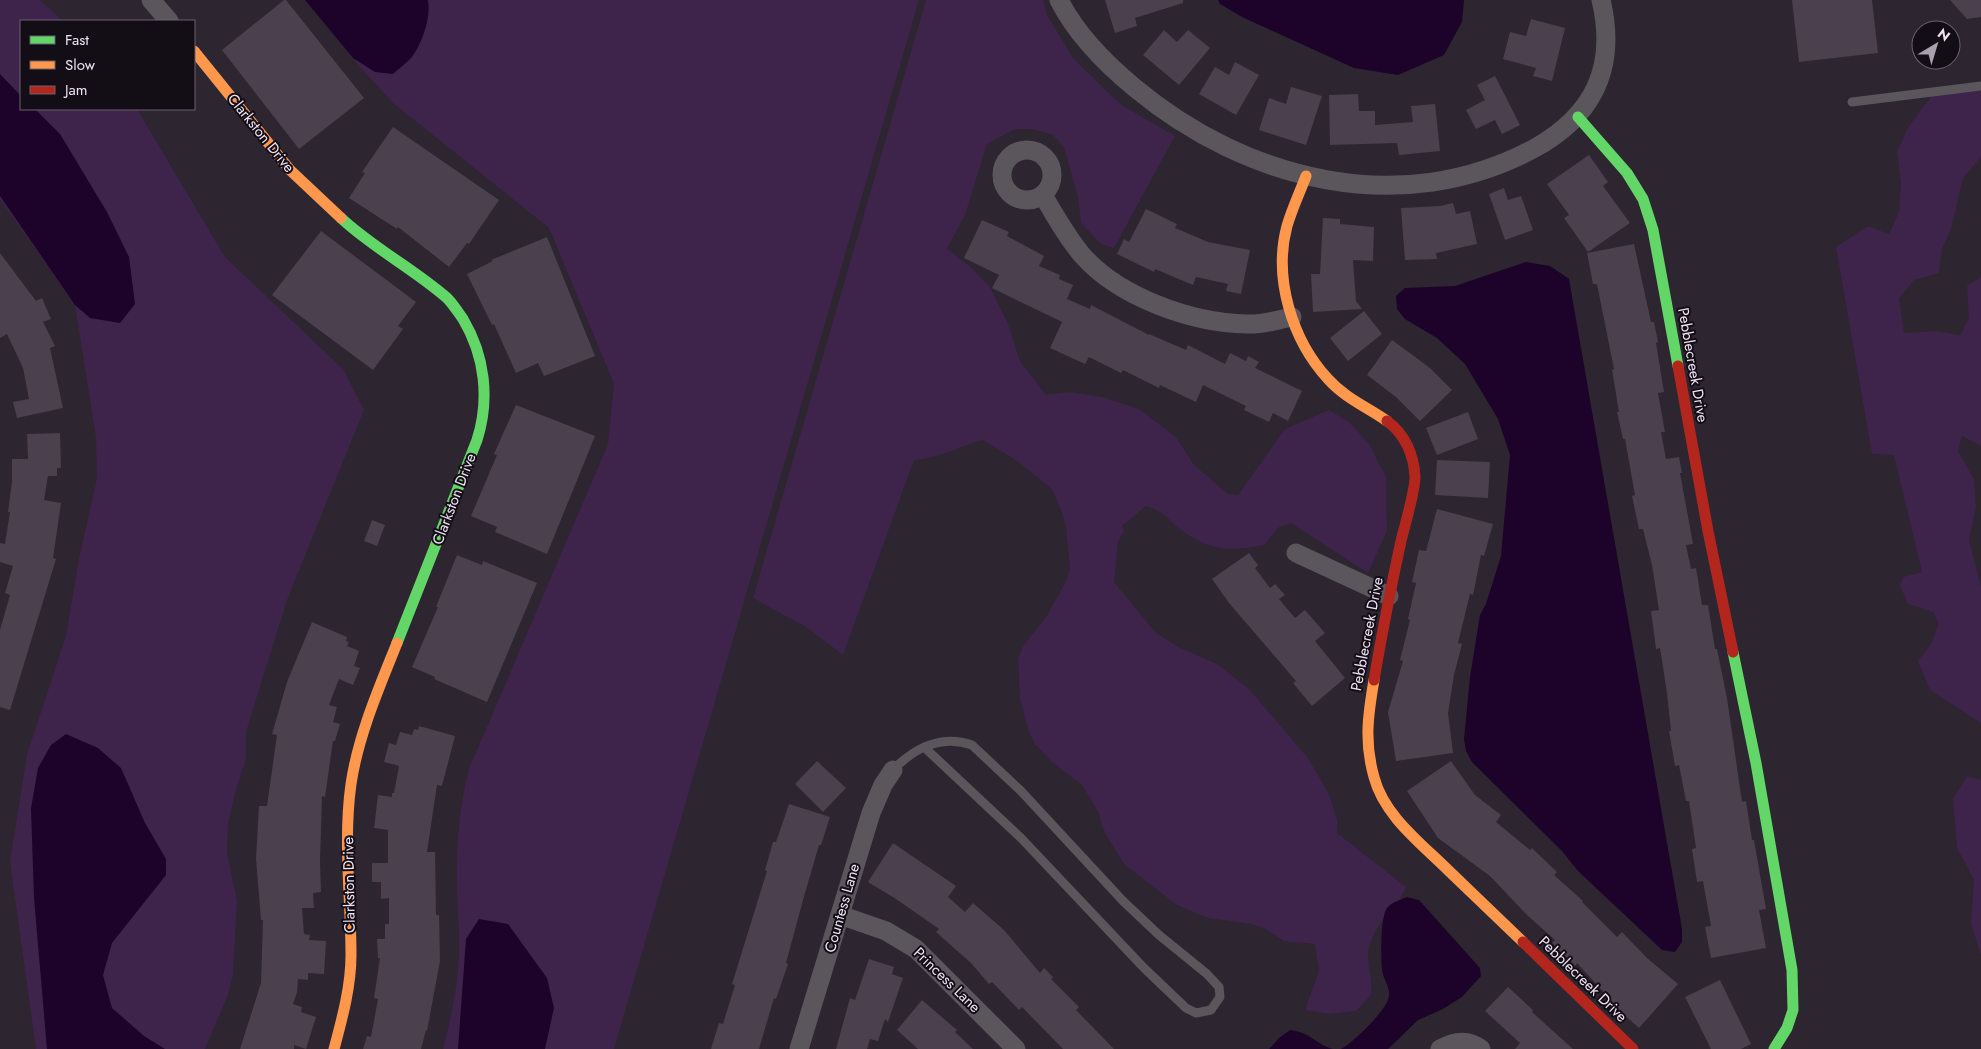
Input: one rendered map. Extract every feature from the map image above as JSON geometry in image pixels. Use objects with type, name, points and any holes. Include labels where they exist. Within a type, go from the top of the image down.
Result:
[{"type":"street","points":[[151,0],[168,20]]},
{"type":"street","points":[[1059,0],[1080,32],[1105,61],[1159,108],[1190,128],[1237,153],[1306,176],[1382,187],[1401,187],[1447,180],[1482,171],[1524,154],[1562,131],[1578,117],[1589,102],[1604,64],[1607,38],[1602,0]]},
{"type":"street","name":"Clarkston Drive","points":[[195,52],[304,185],[346,223],[448,299],[459,312],[469,329],[476,347],[484,379],[482,423],[471,459],[378,690],[360,744],[353,775],[349,805],[347,864],[352,956],[343,1015],[334,1049]]},
{"type":"street","name":"Pebblecreek Drive","points":[[1578,117],[1627,173],[1643,199],[1653,230],[1708,531],[1756,763],[1792,970],[1793,1010],[1788,1028],[1774,1049]]},
{"type":"street","name":"Pebblecreek Drive","points":[[1306,176],[1287,228],[1282,270],[1292,317],[1303,345],[1328,380],[1352,400],[1385,418],[1397,428],[1406,442],[1412,457],[1415,479],[1389,596],[1367,718],[1370,764],[1374,779],[1384,801],[1411,834],[1633,1049]]},
{"type":"street","points":[[1043,195],[1067,235],[1083,256],[1105,277],[1125,290],[1150,302],[1174,310],[1228,322],[1248,324],[1292,317]]},
{"type":"street","points":[[1296,552],[1389,596]]},
{"type":"street","name":"Countess Lane","points":[[799,1049],[875,801],[893,770]]},
{"type":"street","name":"Princess Lane","points":[[840,915],[886,931],[916,948],[1016,1049]]},
{"type":"street","points":[[1440,1049],[1456,1042],[1473,1042],[1481,1049]]},
{"type":"lane","points":[[1852,102],[1981,86]]},
{"type":"lane","points":[[893,770],[908,756],[924,747],[945,741],[962,742],[972,745],[1021,791],[1123,901],[1159,935],[1207,974],[1219,987],[1220,998],[1211,1010],[1196,1013],[1186,1008],[1144,968],[1007,824],[924,747]]},
{"type":"shaded area","points":[[0,0],[40,0],[62,20],[20,20],[20,110],[138,110],[225,257],[343,369],[364,410],[287,600],[246,732],[246,759],[235,793],[228,824],[227,852],[237,901],[233,974],[228,995],[205,1049],[36,1049],[10,862],[27,754],[66,636],[79,559],[97,478],[96,438],[75,305],[0,199]]},
{"type":"shaded area","points":[[305,0],[919,0],[614,1049],[443,1049],[452,1008],[459,957],[457,857],[463,798],[469,769],[608,444],[614,384],[549,228],[393,103],[361,68]]},
{"type":"shaded area","points":[[305,0],[428,0],[426,28],[414,54],[393,74],[375,72],[353,58]]},
{"type":"shaded area","points":[[926,0],[1043,0],[1047,15],[1073,58],[1120,104],[1175,136],[1114,248],[1101,244],[1081,223],[1078,197],[1064,147],[1053,135],[1032,129],[1015,129],[987,144],[965,215],[947,249],[972,268],[990,287],[1008,324],[1020,361],[1046,395],[1070,392],[1102,397],[1139,409],[1176,437],[1194,465],[1228,494],[1238,495],[1285,429],[1329,410],[1349,422],[1369,444],[1386,477],[1387,531],[1368,573],[1291,523],[1279,527],[1264,545],[1234,549],[1215,547],[1197,540],[1181,530],[1164,515],[1146,506],[1122,526],[1124,531],[1118,542],[1114,582],[1155,632],[1178,647],[1217,664],[1249,689],[1308,758],[1329,794],[1337,820],[1337,833],[1406,887],[1397,906],[1382,920],[1371,942],[1368,955],[1371,995],[1356,1011],[1329,1014],[1305,1010],[1319,971],[1315,944],[1284,941],[1264,928],[1251,924],[1208,918],[1177,905],[1124,864],[1108,838],[1102,826],[1099,813],[1082,785],[1052,762],[1035,744],[1029,732],[1020,699],[1018,659],[1023,646],[1046,617],[1066,581],[1070,569],[1066,527],[1052,489],[1014,459],[983,440],[940,455],[914,460],[843,655],[806,627],[753,598]]},
{"type":"shaded area","points":[[1218,0],[1464,0],[1462,22],[1444,55],[1398,75],[1354,68],[1242,17],[1220,4]]},
{"type":"shaded area","points":[[0,74],[20,95],[20,110],[36,110],[60,134],[107,212],[129,257],[135,304],[120,323],[90,318],[75,305],[0,196]]},
{"type":"shaded area","points":[[1981,87],[1981,157],[1963,178],[1951,229],[1942,249],[1939,273],[1914,280],[1899,299],[1904,333],[1936,331],[1960,335],[1969,318],[1967,286],[1981,277],[1981,446],[1962,436],[1958,451],[1974,479],[1976,507],[1969,540],[1981,586],[1981,723],[1930,690],[1918,661],[1931,644],[1939,624],[1933,612],[1908,604],[1900,586],[1903,577],[1922,572],[1894,455],[1872,454],[1836,247],[1868,226],[1889,234],[1899,212],[1901,183],[1897,152],[1907,129],[1936,90]]},
{"type":"shaded area","points":[[1526,262],[1550,266],[1569,279],[1682,929],[1682,942],[1675,952],[1662,950],[1578,871],[1562,851],[1472,762],[1466,751],[1464,739],[1470,677],[1480,615],[1486,604],[1501,556],[1510,455],[1498,419],[1465,364],[1437,338],[1405,319],[1397,309],[1396,296],[1405,288],[1455,286]]},
{"type":"shaded area","points":[[66,734],[98,748],[121,768],[145,823],[166,859],[166,875],[112,943],[103,975],[112,1008],[144,1036],[165,1049],[47,1049],[34,898],[31,808],[38,768],[51,745]]},
{"type":"shaded area","points":[[1967,776],[1981,780],[1981,955],[1971,924],[1974,880],[1957,848],[1953,799]]},
{"type":"shaded area","points":[[1407,897],[1419,900],[1480,968],[1481,976],[1462,997],[1443,1009],[1418,1020],[1388,1049],[1341,1049],[1369,1025],[1387,1002],[1389,992],[1382,964],[1383,920],[1389,906]]},
{"type":"shaded area","points":[[479,919],[508,924],[547,978],[554,1008],[545,1049],[458,1049],[466,939]]},
{"type":"shaded area","points":[[1290,1030],[1303,1033],[1322,1045],[1333,1049],[1269,1049]]},
{"type":"building","points":[[286,0],[364,98],[299,149],[222,50]]},
{"type":"building","points":[[1105,0],[1183,0],[1183,3],[1135,18],[1137,26],[1115,33]]},
{"type":"building","points":[[1792,0],[1872,0],[1878,53],[1799,62]]},
{"type":"building","points":[[1950,0],[1981,0],[1981,17],[1967,19]]},
{"type":"building","points":[[1531,19],[1565,28],[1552,81],[1533,76],[1536,68],[1503,59],[1510,32],[1526,36]]},
{"type":"building","points":[[1164,30],[1177,42],[1188,30],[1210,48],[1179,85],[1143,55]]},
{"type":"building","points":[[1235,62],[1259,75],[1236,115],[1199,94],[1215,67],[1229,75]]},
{"type":"building","points":[[1495,76],[1520,125],[1502,134],[1495,120],[1476,129],[1466,110],[1485,100],[1477,85]]},
{"type":"building","points":[[1291,87],[1322,96],[1306,145],[1259,130],[1269,98],[1286,104]]},
{"type":"building","points":[[1358,94],[1359,111],[1375,111],[1375,125],[1413,122],[1411,106],[1435,104],[1440,151],[1399,155],[1397,143],[1330,145],[1329,95]]},
{"type":"building","points":[[393,127],[499,200],[469,244],[467,243],[449,267],[398,227],[397,229],[349,198],[365,173],[362,172]]},
{"type":"building","points":[[1589,155],[1608,182],[1603,186],[1630,223],[1588,252],[1564,218],[1569,215],[1547,184]]},
{"type":"building","points":[[1504,188],[1508,200],[1521,196],[1533,230],[1505,240],[1489,194]]},
{"type":"building","points":[[1453,203],[1456,214],[1470,211],[1477,244],[1436,253],[1437,259],[1405,260],[1401,208],[1440,206]]},
{"type":"building","points":[[1146,209],[1177,224],[1175,228],[1208,242],[1250,250],[1241,294],[1226,291],[1228,284],[1196,277],[1193,285],[1155,269],[1154,272],[1117,254],[1124,239],[1129,242]]},
{"type":"building","points":[[1323,218],[1340,219],[1340,224],[1374,227],[1373,261],[1353,260],[1356,301],[1362,309],[1313,312],[1311,274],[1320,274]]},
{"type":"building","points":[[982,220],[1009,232],[1007,236],[1044,256],[1039,266],[1060,275],[1059,279],[1073,285],[1067,299],[1090,309],[1091,305],[1149,335],[1186,350],[1188,345],[1225,364],[1230,353],[1246,361],[1248,356],[1259,362],[1255,368],[1302,391],[1288,421],[1273,413],[1269,422],[1244,410],[1246,406],[1203,385],[1196,402],[1160,385],[1159,388],[1123,370],[1121,373],[1089,357],[1085,364],[1050,348],[1062,322],[992,288],[999,275],[964,258]]},
{"type":"building","points":[[321,231],[416,302],[398,326],[403,329],[373,370],[272,295]]},
{"type":"building","points":[[547,237],[595,356],[544,376],[538,363],[516,373],[494,324],[492,325],[467,274],[493,261],[491,260]]},
{"type":"building","points":[[1634,244],[1651,322],[1654,322],[1658,342],[1656,343],[1664,392],[1658,393],[1665,432],[1661,432],[1666,459],[1679,457],[1682,473],[1680,473],[1693,544],[1686,545],[1691,569],[1696,568],[1702,605],[1708,605],[1715,649],[1717,649],[1727,698],[1742,802],[1746,801],[1766,909],[1759,910],[1766,948],[1711,958],[1705,927],[1711,926],[1703,881],[1697,882],[1692,849],[1696,848],[1689,801],[1686,801],[1679,765],[1675,766],[1669,731],[1671,731],[1667,693],[1660,648],[1656,649],[1651,611],[1659,610],[1652,565],[1643,529],[1639,529],[1632,496],[1635,495],[1625,439],[1623,439],[1617,412],[1619,412],[1612,370],[1614,369],[1597,284],[1593,284],[1587,253]]},
{"type":"building","points":[[0,253],[36,301],[42,298],[51,319],[43,322],[55,346],[50,348],[63,408],[17,418],[13,402],[29,399],[23,368],[7,334],[0,338]]},
{"type":"building","points":[[1364,311],[1382,334],[1348,361],[1330,338]]},
{"type":"building","points":[[1392,340],[1430,368],[1452,390],[1420,421],[1396,397],[1367,375]]},
{"type":"building","points":[[516,405],[595,436],[547,554],[495,532],[497,527],[471,516],[497,455],[494,454]]},
{"type":"building","points":[[1468,412],[1478,439],[1437,455],[1426,428]]},
{"type":"building","points":[[60,433],[61,468],[57,468],[57,476],[48,476],[44,500],[61,503],[53,558],[56,559],[10,710],[0,707],[0,630],[10,595],[5,593],[13,566],[0,562],[0,543],[5,544],[10,512],[8,512],[12,482],[12,459],[28,459],[27,434]]},
{"type":"building","points":[[1437,460],[1490,462],[1488,498],[1435,495]]},
{"type":"building","points":[[1437,509],[1493,524],[1484,556],[1481,555],[1473,595],[1470,594],[1458,643],[1462,644],[1454,675],[1448,713],[1453,753],[1396,761],[1388,712],[1403,661],[1400,660],[1410,620],[1408,619],[1416,583],[1412,582],[1419,550],[1426,551]]},
{"type":"building","points":[[372,520],[385,525],[377,546],[364,541]]},
{"type":"building","points":[[1249,553],[1258,565],[1255,568],[1270,588],[1275,584],[1285,595],[1279,599],[1295,618],[1305,610],[1325,633],[1315,641],[1345,678],[1312,706],[1293,683],[1296,681],[1229,603],[1212,579]]},
{"type":"building","points":[[457,555],[482,565],[483,561],[537,583],[487,702],[434,679],[435,677],[412,667],[438,607],[436,607]]},
{"type":"building","points":[[312,622],[347,637],[346,641],[349,642],[347,646],[359,651],[354,666],[360,668],[353,685],[339,679],[329,705],[337,707],[333,722],[340,724],[335,741],[333,741],[325,797],[322,796],[321,892],[313,893],[314,908],[302,908],[304,934],[310,935],[309,940],[326,941],[324,974],[308,973],[308,980],[298,979],[297,992],[293,1004],[302,1007],[301,1012],[316,1017],[306,1049],[294,1045],[294,1049],[240,1049],[261,983],[263,920],[261,920],[256,859],[259,806],[267,806],[277,735],[272,734],[287,682]]},
{"type":"building","points":[[419,726],[455,736],[442,786],[437,785],[427,852],[435,852],[436,915],[439,915],[440,961],[427,1031],[421,1049],[363,1049],[367,1036],[371,1037],[378,999],[374,998],[380,958],[378,958],[377,939],[385,939],[385,924],[389,924],[389,898],[381,899],[381,882],[372,882],[372,863],[388,863],[388,830],[374,828],[378,795],[392,797],[392,793],[394,793],[399,766],[384,762],[389,743],[396,745],[400,732],[412,735],[414,729],[418,730]]},
{"type":"building","points":[[817,761],[846,788],[823,812],[795,784]]},
{"type":"building","points":[[1451,761],[1475,795],[1501,815],[1496,822],[1530,850],[1532,848],[1557,872],[1554,875],[1583,901],[1617,937],[1622,932],[1647,958],[1678,984],[1639,1028],[1610,1002],[1611,1000],[1577,963],[1575,966],[1552,943],[1555,940],[1527,915],[1490,876],[1438,838],[1407,791]]},
{"type":"building","points":[[789,804],[830,817],[821,845],[819,845],[805,893],[786,963],[788,964],[776,999],[774,998],[759,1049],[711,1049],[719,1023],[723,1024],[735,985],[732,984],[767,871],[765,870],[773,842],[776,842]]},
{"type":"building","points":[[893,843],[956,886],[948,897],[965,912],[973,903],[1004,930],[1040,973],[1044,968],[1053,977],[1051,979],[1079,1007],[1076,1010],[1114,1049],[1063,1049],[1022,1007],[1019,1010],[992,982],[989,984],[971,963],[936,932],[939,929],[868,882]]},
{"type":"building","points":[[869,959],[894,967],[892,974],[903,978],[888,1022],[885,1019],[878,1041],[870,1039],[867,1049],[836,1049],[850,998],[855,1000]]},
{"type":"building","points":[[1720,980],[1751,1044],[1741,1049],[1711,1049],[1685,997]]},
{"type":"building","points":[[1508,987],[1533,1010],[1532,1012],[1573,1049],[1515,1049],[1520,1043],[1485,1011]]},
{"type":"building","points":[[922,1000],[957,1030],[955,1032],[973,1049],[918,1049],[897,1030]]},
{"type":"traffic: fast","points":[[1578,117],[1627,173],[1643,199],[1653,230],[1678,366]]},
{"type":"traffic: fast","points":[[341,218],[366,239],[421,277],[449,300],[463,319],[470,333],[481,363],[483,378],[483,409],[477,440],[397,643]]},
{"type":"traffic: fast","points":[[1733,652],[1756,763],[1792,970],[1793,1010],[1787,1028],[1774,1049]]},
{"type":"traffic: slow","points":[[195,52],[290,170],[341,218]]},
{"type":"traffic: slow","points":[[1306,176],[1287,226],[1283,246],[1284,287],[1289,307],[1304,346],[1328,379],[1349,397],[1387,421]]},
{"type":"traffic: slow","points":[[334,1049],[346,1003],[351,967],[347,848],[351,784],[364,730],[397,643]]},
{"type":"traffic: slow","points":[[1374,680],[1369,717],[1369,752],[1374,777],[1386,804],[1405,829],[1523,942]]},
{"type":"traffic: jam","points":[[1678,366],[1708,531],[1733,652]]},
{"type":"traffic: jam","points":[[1374,680],[1390,593],[1415,483],[1413,461],[1404,439],[1387,421]]},
{"type":"traffic: jam","points":[[1523,942],[1633,1049]]}]
